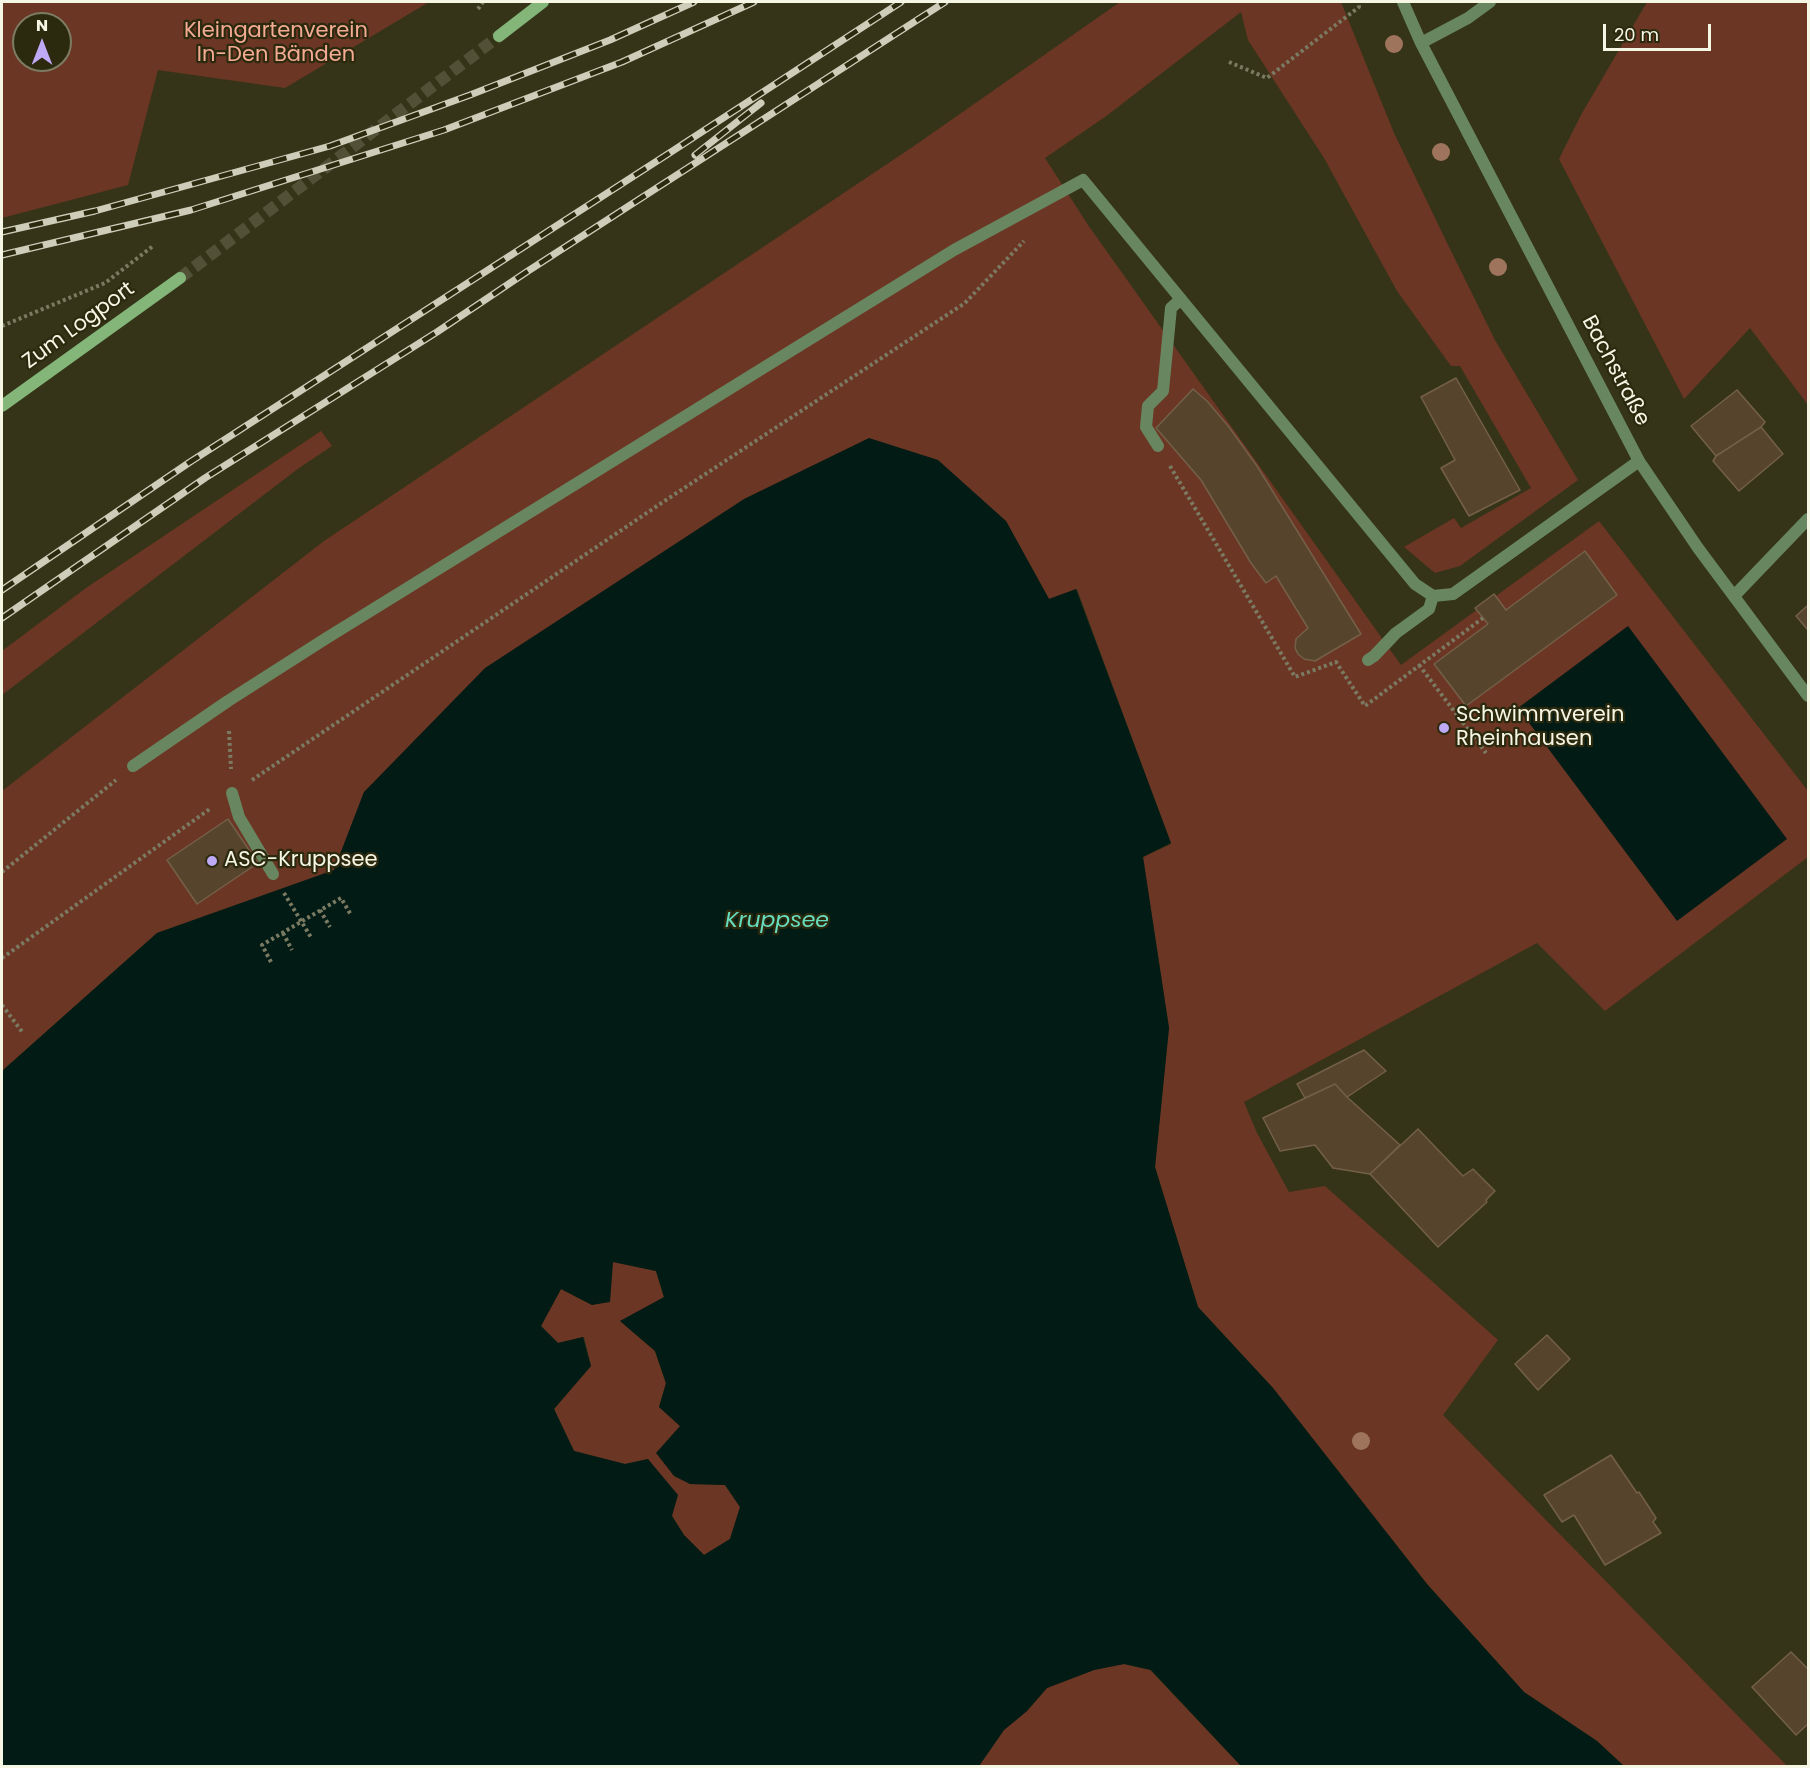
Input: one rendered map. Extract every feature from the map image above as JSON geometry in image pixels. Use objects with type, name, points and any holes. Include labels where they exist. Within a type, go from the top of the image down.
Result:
[{"type":"main road","points":[[499,36],[543,2]]},
{"type":"main road","name":"Zum Logport","points":[[2,406],[180,278]]},
{"type":"street","name":"Bachstraße","points":[[1403,2],[1421,43],[1639,460],[1698,548],[1809,696]]},
{"type":"street","points":[[1421,43],[1468,18],[1490,2]]},
{"type":"street","points":[[133,766],[228,701],[325,639],[954,250],[1083,180],[1415,584],[1433,596],[1453,594],[1639,460]]},
{"type":"street","points":[[1158,446],[1146,427],[1148,406],[1163,391],[1171,308],[1181,299]]},
{"type":"street","points":[[1734,596],[1809,519]]},
{"type":"street","points":[[1368,660],[1396,633],[1429,609],[1433,596]]},
{"type":"street","points":[[232,793],[239,817],[273,874]]},
{"type":"path","points":[[478,9],[483,2]]},
{"type":"path","points":[[1229,62],[1267,78],[1359,7],[1358,2]]},
{"type":"path","points":[[2,958],[232,793],[660,504],[965,303],[1028,237]]},
{"type":"path","points":[[2,326],[105,282],[153,246]]},
{"type":"path","points":[[1158,446],[1296,677],[1336,662],[1365,706],[1483,618]]},
{"type":"path","points":[[1419,665],[1486,753]]},
{"type":"path","points":[[228,701],[232,793]]},
{"type":"path","points":[[2,872],[133,766]]},
{"type":"path","points":[[273,874],[312,939]]},
{"type":"path","points":[[271,962],[262,945],[340,898],[351,915]]},
{"type":"path","points":[[320,910],[330,927]]},
{"type":"path","points":[[283,933],[292,950]]},
{"type":"path","points":[[2,1005],[23,1033]]},
{"type":"green space","name":"Kleingartenverein In-Den Bänden","points":[[2,2],[429,2],[285,88],[158,70],[128,185],[2,218]]},
{"type":"green space","points":[[1120,2],[1341,2],[1394,133],[1495,340],[1578,480],[1460,566],[1435,573],[1404,547],[1454,518],[1461,528],[1531,488],[1460,366],[1451,366],[1397,291],[1324,158],[1248,40],[1241,12],[1105,117],[1045,158],[1088,225],[1401,665],[1599,521],[1808,791],[1808,857],[1605,1011],[1537,943],[1244,1102],[1257,1133],[1289,1192],[1325,1186],[1498,1340],[1443,1415],[1787,1766],[1624,1766],[1597,1741],[1524,1692],[1427,1584],[1273,1388],[1198,1307],[1155,1167],[1169,1028],[1143,857],[1171,844],[1077,589],[1049,599],[1006,521],[364,792],[334,870],[157,933],[2,1071],[2,791],[324,541],[914,146]]},
{"type":"green space","points":[[1647,2],[1808,2],[1808,405],[1750,328],[1684,399],[1559,159],[1581,115]]},
{"type":"green space","points":[[321,431],[332,446],[299,468],[2,695],[2,651],[86,588]]},
{"type":"green space","points":[[613,1262],[656,1271],[664,1298],[620,1321],[655,1351],[666,1384],[659,1407],[681,1427],[690,1484],[725,1485],[740,1507],[730,1539],[704,1555],[684,1535],[672,1516],[648,1459],[625,1464],[574,1451],[554,1409],[591,1366],[584,1337],[558,1343],[541,1326],[561,1289],[592,1305]]},
{"type":"green space","points":[[1124,1664],[1150,1670],[1241,1766],[979,1766],[1004,1730],[1027,1711],[1047,1688],[1094,1670]]},
{"type":"water","name":"Kruppsee","points":[[869,438],[938,460],[1006,521],[1049,599],[1076,589],[1171,843],[1143,857],[1169,1028],[1155,1167],[1198,1307],[1273,1388],[1427,1584],[1524,1692],[1597,1741],[1624,1766],[1241,1766],[1151,1670],[1124,1664],[1094,1670],[1047,1688],[1027,1711],[1004,1730],[979,1766],[2,1766],[2,1071],[157,933],[334,870],[364,792],[485,668],[744,499]],"holes":[[[613,1262],[656,1271],[664,1297],[620,1321],[655,1351],[666,1383],[659,1407],[680,1426],[656,1453],[674,1476],[690,1484],[725,1485],[740,1507],[730,1539],[704,1555],[684,1535],[672,1516],[678,1495],[648,1459],[625,1464],[574,1451],[554,1409],[591,1366],[583,1337],[558,1343],[541,1326],[561,1289],[592,1305],[610,1302]]]},
{"type":"water","points":[[1628,626],[1787,839],[1677,921],[1518,708]]},
{"type":"building","points":[[1456,378],[1520,490],[1469,516],[1441,468],[1455,460],[1421,397]]},
{"type":"building","points":[[1193,389],[1207,401],[1229,427],[1257,466],[1361,634],[1315,661],[1304,659],[1295,648],[1296,639],[1308,628],[1276,576],[1266,583],[1251,563],[1201,480],[1156,428]]},
{"type":"building","points":[[1737,390],[1765,422],[1761,427],[1716,456],[1691,426]]},
{"type":"building","points":[[1761,427],[1783,454],[1739,491],[1713,461],[1716,456]]},
{"type":"building","points":[[1585,551],[1617,595],[1466,706],[1434,664],[1488,624],[1475,608],[1494,594],[1506,610]]},
{"type":"building","points":[[1808,605],[1808,630],[1796,616]]},
{"type":"building","name":"ASC-Kruppsee","points":[[228,819],[258,863],[197,904],[167,860]]},
{"type":"building","points":[[1364,1050],[1386,1071],[1347,1097],[1335,1084],[1305,1098],[1297,1084]]},
{"type":"building","points":[[1335,1084],[1400,1145],[1370,1174],[1333,1168],[1315,1145],[1280,1151],[1263,1118]]},
{"type":"building","points":[[1418,1129],[1463,1176],[1473,1169],[1495,1191],[1486,1200],[1487,1202],[1438,1247],[1370,1174]]},
{"type":"building","points":[[1547,1335],[1570,1359],[1538,1390],[1515,1364]]},
{"type":"building","points":[[1611,1455],[1656,1518],[1653,1522],[1661,1533],[1605,1565],[1574,1515],[1562,1522],[1544,1495]]},
{"type":"building","points":[[1791,1652],[1808,1669],[1808,1724],[1796,1735],[1752,1687]]},
{"type":"tunnel","points":[[180,278],[499,36]]},
{"type":"railway","points":[[2,232],[95,211],[330,146],[470,95],[610,40],[694,2]]},
{"type":"railway","points":[[2,255],[191,210],[444,130],[622,62],[754,2]]},
{"type":"railway","points":[[2,590],[190,462],[901,2]]},
{"type":"railway","points":[[2,618],[205,478],[437,332],[945,2]]},
{"type":"railway","points":[[695,155],[761,103]]},
{"type":"place","name":"Schwimmverein Rheinhausen","points":[[1444,728]]},
{"type":"place","name":"ASC-Kruppsee","points":[[212,861]]}]
